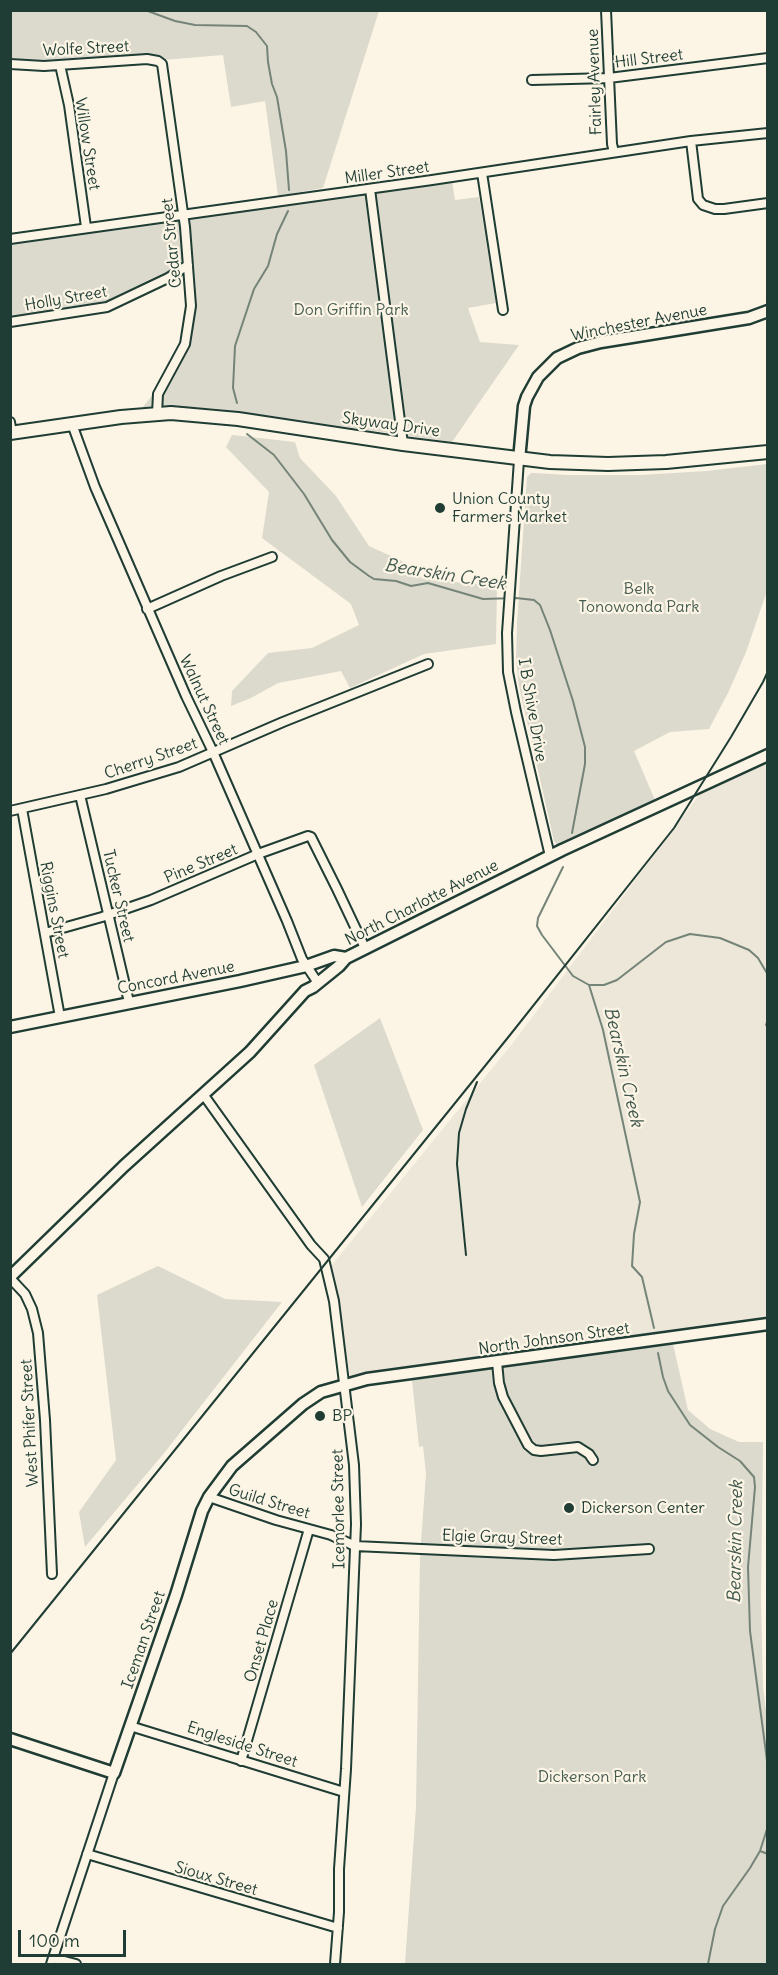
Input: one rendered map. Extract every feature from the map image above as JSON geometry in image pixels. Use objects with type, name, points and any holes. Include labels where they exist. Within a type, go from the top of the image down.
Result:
[{"type":"main road","name":"Winchester Avenue","points":[[519,460],[524,406],[527,397],[538,377],[557,358],[578,348],[601,342],[749,318],[768,311]]},
{"type":"main road","name":"Skyway Drive","points":[[11,429],[171,413],[231,418],[519,460],[648,463],[768,452]]},
{"type":"main road","name":"North Charlotte Avenue","points":[[346,957],[550,856],[768,754]]},
{"type":"main road","name":"Concord Avenue","points":[[10,1027],[240,981],[306,966],[334,956],[346,957]]},
{"type":"main road","points":[[10,1277],[124,1166],[266,1036],[304,991],[334,961],[346,957]]},
{"type":"main road","name":"North Johnson Street","points":[[345,1384],[367,1378],[768,1324]]},
{"type":"main road","name":"Iceman Street","points":[[114,1773],[208,1497],[232,1466],[303,1404],[321,1392],[345,1384]]},
{"type":"main road","points":[[10,1739],[114,1773]]},
{"type":"street","name":"Fairley Avenue","points":[[606,10],[614,152]]},
{"type":"street","name":"Hill Street","points":[[532,80],[609,78],[768,58]]},
{"type":"street","name":"Wolfe Street","points":[[10,64],[44,66],[147,59],[162,64]]},
{"type":"street","name":"Cedar Street","points":[[157,414],[158,394],[186,344],[191,306],[183,214],[162,64]]},
{"type":"street","name":"Willow Street","points":[[60,65],[69,105],[86,227]]},
{"type":"street","name":"Miller Street","points":[[10,239],[482,173],[691,141],[768,133]]},
{"type":"street","points":[[691,141],[698,198],[703,205],[724,209],[768,203]]},
{"type":"street","points":[[482,173],[503,310]]},
{"type":"street","points":[[370,189],[403,444]]},
{"type":"street","name":"Holly Street","points":[[10,322],[107,307],[168,278],[188,265]]},
{"type":"street","name":"Walnut Street","points":[[72,424],[95,487],[147,609],[213,752],[306,966],[316,980]]},
{"type":"street","name":"I B Shive Drive","points":[[519,460],[507,652],[511,688],[550,856]]},
{"type":"street","points":[[147,609],[221,576],[272,557]]},
{"type":"street","name":"Cherry Street","points":[[10,811],[115,787],[179,767],[428,664]]},
{"type":"street","name":"Tucker Street","points":[[80,795],[129,1002]]},
{"type":"street","name":"Riggins Street","points":[[22,808],[60,1017]]},
{"type":"street","name":"Pine Street","points":[[45,933],[109,915],[151,900],[306,836],[311,837],[365,948]]},
{"type":"street","name":"Icemorlee Street","points":[[203,1094],[311,1245],[324,1259],[334,1301],[354,1465],[355,1546],[335,1965]]},
{"type":"street","name":"West Phifer Street","points":[[10,1277],[25,1294],[32,1309],[38,1333],[45,1420],[52,1574]]},
{"type":"street","points":[[497,1362],[503,1396],[528,1445],[534,1450],[578,1447],[589,1454],[593,1460]]},
{"type":"street","name":"Guild Street","points":[[208,1497],[331,1535],[355,1546]]},
{"type":"street","name":"Onset Place","points":[[241,1761],[309,1529]]},
{"type":"street","name":"Elgie Gray Street","points":[[355,1546],[554,1555],[649,1549]]},
{"type":"street","name":"Engleside Street","points":[[130,1726],[344,1792]]},
{"type":"street","name":"Iceman Street","points":[[52,1961],[114,1773]]},
{"type":"street","name":"Sioux Street","points":[[87,1854],[338,1928]]},
{"type":"street","points":[[52,1961],[76,1965]]},
{"type":"shaded area","points":[[767,759],[767,1318],[350,1376],[331,1266],[512,1044],[703,790]]},
{"type":"green space","points":[[11,11],[379,11],[323,188],[278,196],[265,101],[231,107],[223,55],[44,70],[11,67]]},
{"type":"green space","name":"Don Griffin Park","points":[[452,180],[455,200],[479,197],[496,303],[468,308],[480,342],[519,345],[452,442],[219,409],[143,407],[185,353],[188,343],[189,263],[117,302],[11,319],[11,241]]},
{"type":"green space","points":[[232,435],[295,442],[300,458],[336,496],[369,546],[402,561],[423,579],[497,586],[496,644],[424,654],[350,688],[341,671],[278,683],[231,706],[232,691],[268,653],[312,648],[359,625],[351,604],[262,538],[269,492],[226,447]]},
{"type":"green space","name":"Belk Tonowonda Park","points":[[767,464],[767,591],[746,652],[709,729],[670,732],[634,751],[655,800],[558,846],[554,841],[519,686],[516,661],[527,477],[531,473],[641,475]]},
{"type":"green space","points":[[380,1018],[423,1130],[362,1207],[314,1065]]},
{"type":"green space","points":[[158,1266],[225,1299],[282,1302],[165,1452],[85,1547],[79,1512],[116,1460],[97,1295]]},
{"type":"green space","name":"Dickerson Park","points":[[673,1344],[688,1410],[710,1429],[739,1442],[763,1442],[761,1600],[763,1688],[768,1725],[767,1964],[405,1964],[416,1807],[420,1555],[426,1474],[423,1446],[419,1447],[412,1380],[482,1368]]},
{"type":"waterway","name":"Bearskin Creek","points":[[145,10],[175,21],[195,25],[247,26],[256,32],[267,46],[268,62],[277,97],[286,151],[289,190]]},
{"type":"waterway","name":"Bearskin Creek","points":[[237,403],[233,388],[235,346],[254,289],[268,266],[277,234],[288,211]]},
{"type":"waterway","name":"Bearskin Creek","points":[[247,434],[274,455],[304,494],[332,540],[350,562],[374,579],[396,581],[411,586],[428,583],[483,599],[516,598],[534,600],[540,605],[573,701],[585,747],[585,764],[572,833]]},
{"type":"waterway","name":"Bearskin Creek","points":[[563,867],[538,918],[537,926],[573,976],[589,985],[604,985],[617,980],[666,942],[690,934],[720,938],[749,950],[758,958],[768,975]]},
{"type":"waterway","name":"Bearskin Creek","points":[[589,985],[603,1030],[640,1202],[634,1234],[632,1266],[642,1277],[654,1328]]},
{"type":"waterway","name":"Bearskin Creek","points":[[766,1025],[768,1019]]},
{"type":"waterway","name":"Bearskin Creek","points":[[658,1353],[668,1391],[690,1425],[740,1461],[754,1477],[748,1567],[750,1631],[768,1768]]},
{"type":"waterway","name":"Bearskin Creek","points":[[708,1964],[715,1929],[723,1906],[760,1851],[768,1826]]},
{"type":"waterway","points":[[760,1851],[768,1854]]},
{"type":"railway","points":[[10,1654],[510,1035],[674,828],[731,737],[768,671]]},
{"type":"railway","points":[[466,1255],[457,1164],[459,1133],[477,1082]]},
{"type":"place","name":"Union County Farmers Market","points":[[440,508]]},
{"type":"place","name":"BP","points":[[320,1416]]},
{"type":"place","name":"Dickerson Center","points":[[569,1508]]}]
